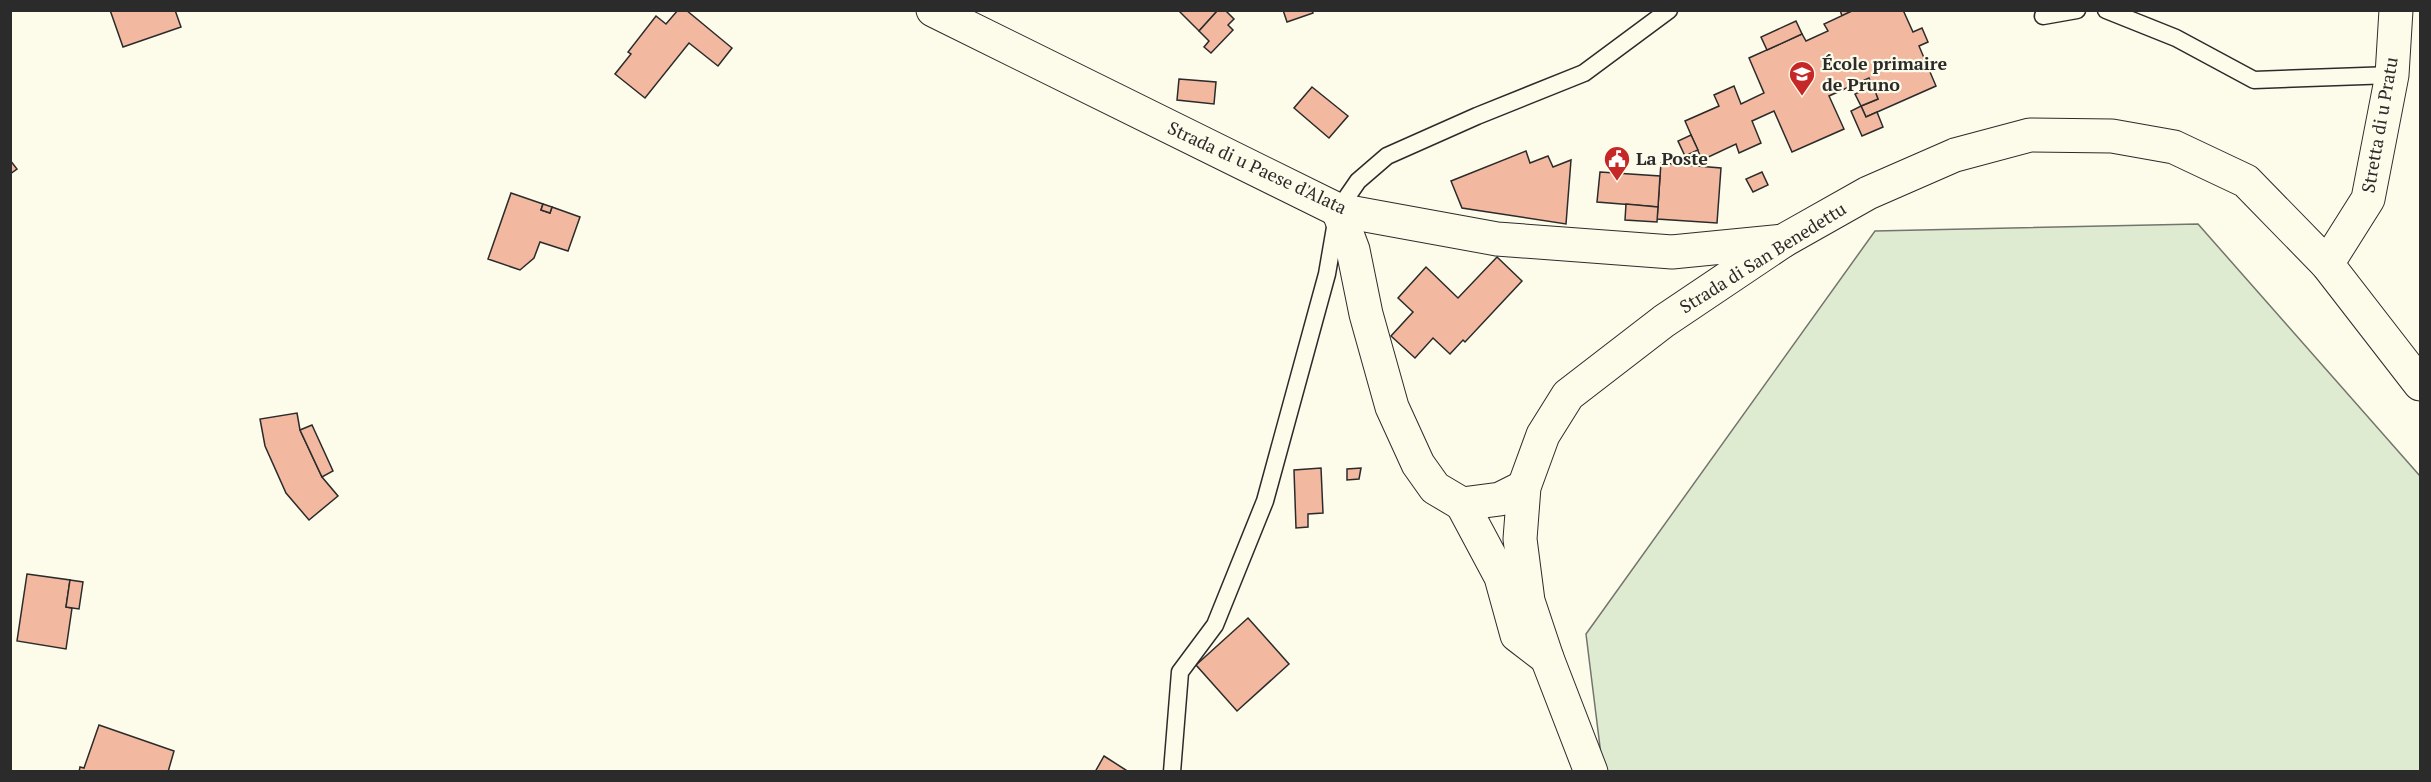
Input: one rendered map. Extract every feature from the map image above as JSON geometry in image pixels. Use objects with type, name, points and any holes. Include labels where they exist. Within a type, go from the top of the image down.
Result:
[{"type":"street","name":"Strada di u Paese d'Alata","points":[[933,10],[1338,210],[1497,239],[1660,252],[1783,241]]},
{"type":"street","name":"Stretta di u Pratu","points":[[2328,264],[2368,199],[2392,75],[2396,10]]},
{"type":"street","name":"Strada di San Benedettu","points":[[1591,771],[1547,658],[1528,601],[1520,539],[1524,488],[1543,435],[1568,395],[1664,321],[1783,241],[1868,193],[1955,155],[2030,135],[2112,136],[2174,147],[2246,181],[2328,264],[2421,384]]},
{"type":"street","points":[[1338,210],[1353,250],[1366,314],[1392,407],[1418,464],[1435,488],[1462,504],[1501,577],[1517,635],[1547,658]]},
{"type":"street","points":[[1462,504],[1500,499],[1524,488]]},
{"type":"lane","points":[[1172,771],[1180,672],[1215,625],[1265,501],[1327,274],[1338,210],[1358,181],[1387,156],[1477,116],[1584,73],[1670,10]]},
{"type":"lane","points":[[2043,16],[2077,10]]},
{"type":"lane","points":[[2106,10],[2176,38],[2254,80],[2392,75]]},
{"type":"green space","points":[[2198,224],[2420,476],[2420,771],[1603,771],[1586,634],[1875,231]]},
{"type":"building","points":[[110,10],[175,10],[181,27],[123,47]]},
{"type":"building","points":[[678,10],[686,10],[732,48],[718,66],[689,43],[645,98],[615,74],[631,54],[628,52],[656,16],[666,24]]},
{"type":"building","points":[[1178,10],[1218,10],[1199,31]]},
{"type":"building","points":[[1218,10],[1225,10],[1234,19],[1228,25],[1233,30],[1211,53],[1204,47],[1209,41],[1199,31]]},
{"type":"building","points":[[1283,10],[1312,10],[1313,13],[1287,22]]},
{"type":"building","points":[[1840,10],[1854,10],[1842,16]]},
{"type":"building","points":[[1854,10],[1903,10],[1913,32],[1922,28],[1928,42],[1919,46],[1936,86],[1866,117],[1861,106],[1878,99],[1869,78],[1829,96],[1844,129],[1792,152],[1774,111],[1752,121],[1761,143],[1739,153],[1736,144],[1702,160],[1685,121],[1719,106],[1714,95],[1734,86],[1741,104],[1764,93],[1749,58],[1802,34],[1806,41],[1828,31],[1824,24]]},
{"type":"building","points":[[1796,21],[1802,34],[1767,50],[1761,37]]},
{"type":"building","points":[[1179,79],[1216,82],[1214,104],[1177,100]]},
{"type":"building","points":[[1873,86],[1878,99],[1861,106],[1855,94]]},
{"type":"building","points":[[1312,87],[1348,116],[1329,138],[1294,108]]},
{"type":"building","points":[[1861,106],[1866,117],[1877,112],[1883,127],[1862,136],[1851,111]]},
{"type":"building","points":[[1691,135],[1698,150],[1685,156],[1678,141]]},
{"type":"building","points":[[1526,151],[1530,163],[1548,156],[1553,167],[1571,160],[1566,224],[1462,208],[1451,181]]},
{"type":"building","points":[[10,160],[17,169],[10,174]]},
{"type":"building","points":[[1661,163],[1721,168],[1717,223],[1657,219]]},
{"type":"building","points":[[1600,172],[1660,176],[1658,207],[1597,202]]},
{"type":"building","points":[[1762,172],[1768,185],[1753,192],[1746,179]]},
{"type":"building","points":[[511,193],[543,204],[541,210],[550,213],[552,207],[580,217],[568,251],[540,242],[534,258],[520,270],[488,259]]},
{"type":"building","points":[[543,204],[552,207],[550,213],[541,210]]},
{"type":"building","points":[[1626,204],[1658,207],[1657,222],[1625,220]]},
{"type":"building","points":[[1497,257],[1522,281],[1465,342],[1463,340],[1450,354],[1433,338],[1415,358],[1391,336],[1413,312],[1398,298],[1426,267],[1458,298]]},
{"type":"building","points":[[297,413],[300,430],[322,477],[338,496],[309,520],[286,493],[265,446],[260,419]]},
{"type":"building","points":[[312,425],[333,471],[322,477],[300,430]]},
{"type":"building","points":[[1321,468],[1323,513],[1308,514],[1308,527],[1296,528],[1294,470]]},
{"type":"building","points":[[1361,468],[1359,479],[1347,480],[1347,469]]},
{"type":"building","points":[[27,574],[70,580],[66,607],[72,608],[66,649],[17,641]]},
{"type":"building","points":[[70,580],[83,582],[79,609],[66,607]]},
{"type":"building","points":[[1248,618],[1289,664],[1237,711],[1196,665]]},
{"type":"building","points":[[99,725],[174,751],[168,772],[79,772],[80,767],[84,768]]},
{"type":"building","points":[[1104,756],[1129,772],[1095,772]]},
{"type":"place","name":"École primaire de Pruno","points":[[1802,97]]},
{"type":"place","name":"La Poste","points":[[1617,182]]}]
